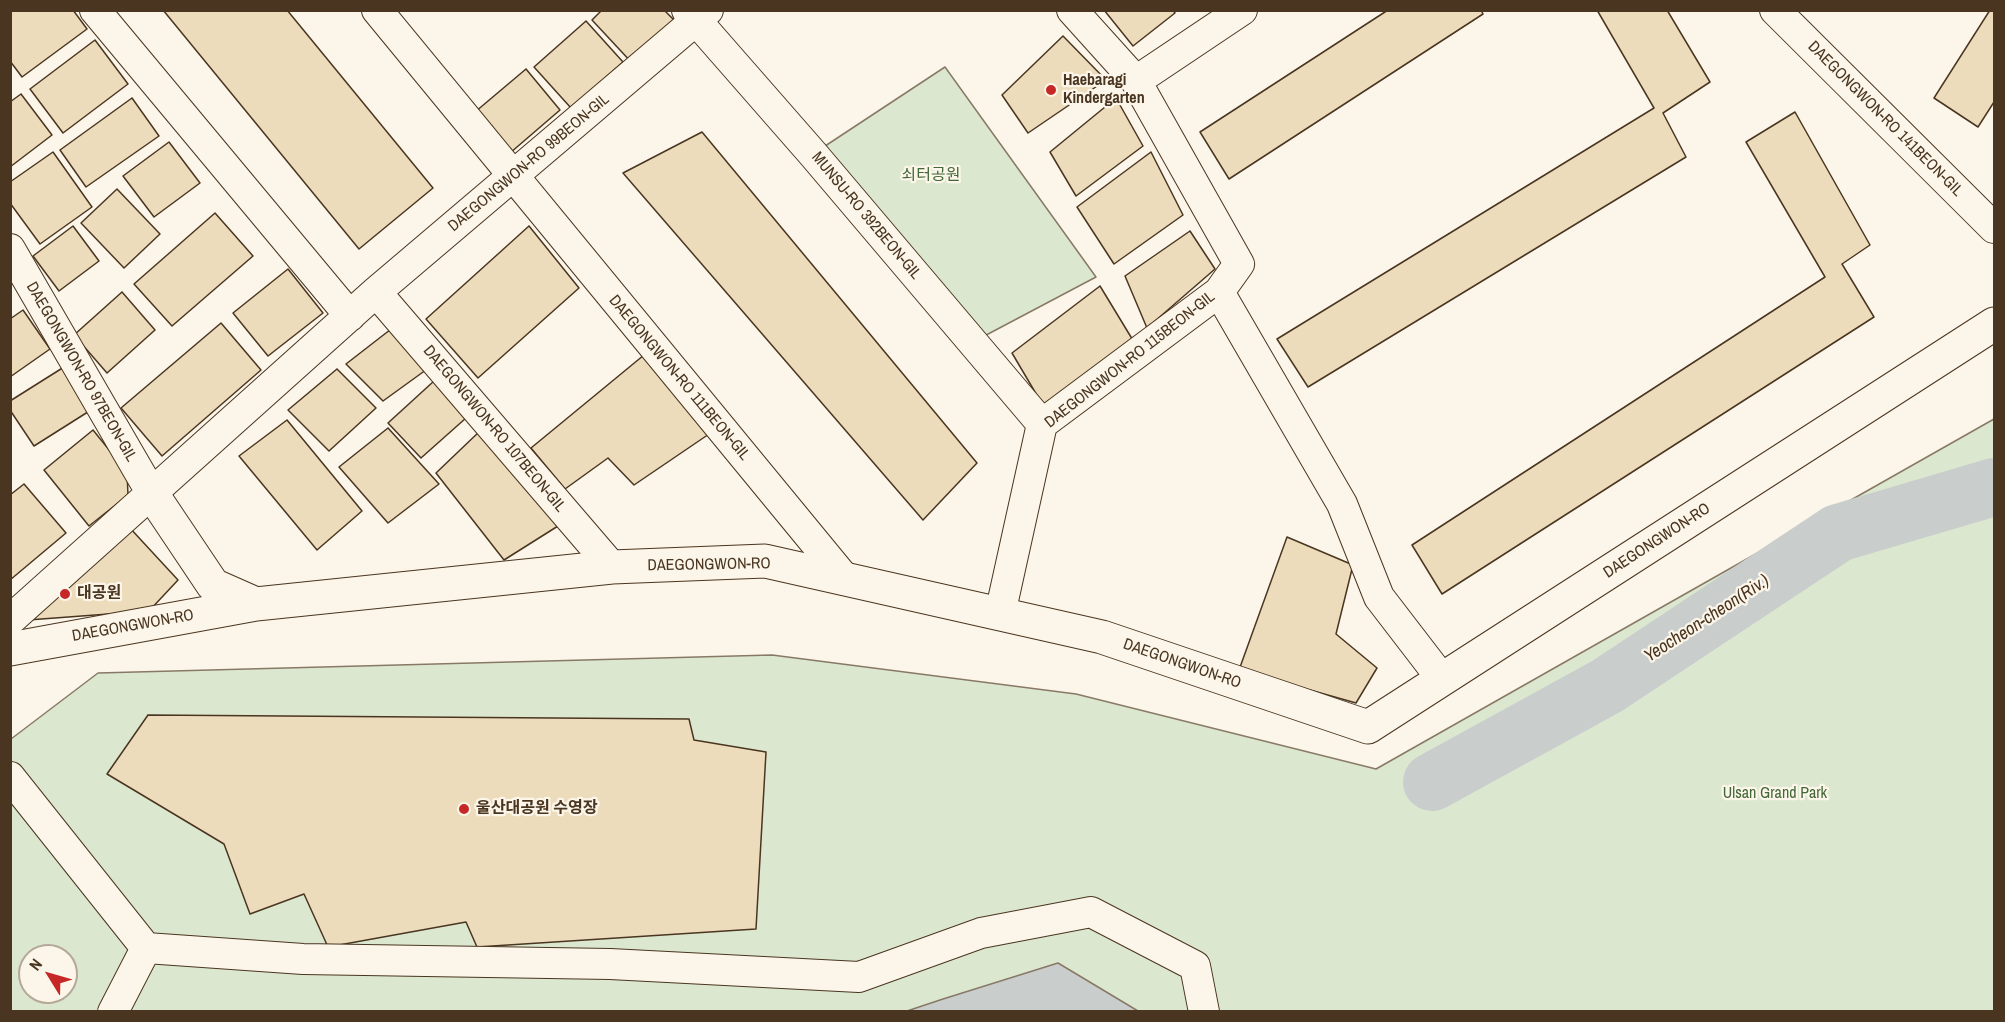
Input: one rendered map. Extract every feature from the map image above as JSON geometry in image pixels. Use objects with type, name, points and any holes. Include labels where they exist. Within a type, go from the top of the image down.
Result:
[{"type":"street","points":[[95,10],[350,316]]},
{"type":"street","name":"DAEGONGWON-RO 111BEON-GIL","points":[[377,10],[845,579]]},
{"type":"street","points":[[1072,10],[1136,81],[1242,10]]},
{"type":"street","name":"DAEGONGWON-RO 141BEON-GIL","points":[[1775,10],[1995,228]]},
{"type":"street","name":"DAEGONGWON-RO 99BEON-GIL","points":[[152,494],[376,292],[513,177],[697,14]]},
{"type":"street","name":"MUNSU-RO 392BEON-GIL","points":[[697,14],[1042,424]]},
{"type":"street","name":"DAEGONGWON-RO 115BEON-GIL","points":[[1000,614],[1042,424],[1219,292],[1239,264],[1136,81]]},
{"type":"street","name":"DAEGONGWON-RO 97BEON-GIL","points":[[10,249],[152,494]]},
{"type":"street","name":"DAEGONGWON-RO 107BEON-GIL","points":[[376,292],[612,567]]},
{"type":"street","points":[[1219,292],[1342,504],[1379,597],[1442,679]]},
{"type":"street","name":"DAEGONGWON-RO","points":[[10,649],[256,603],[612,567],[765,561],[1102,638],[1368,727],[1995,324]]},
{"type":"street","points":[[10,620],[152,494]]},
{"type":"street","name":"DAEGONGWON-RO","points":[[152,494],[213,585],[256,603]]},
{"type":"street","points":[[10,777],[146,948],[303,959],[610,964],[859,976],[981,933],[1091,912],[1195,966],[1204,1011]]},
{"type":"street","points":[[113,1011],[146,948]]},
{"type":"green space","name":"쇠터공원","points":[[945,67],[1096,277],[973,342],[813,154]]},
{"type":"green space","name":"Ulsan Grand Park","points":[[1994,419],[1994,1011],[11,1012],[11,739],[98,673],[772,655],[1076,694],[1376,769]]},
{"type":"shaded area","points":[[1058,963],[1138,1011],[907,1011],[943,999]]},
{"type":"building","points":[[14,10],[73,10],[87,29],[22,77],[10,61],[10,13]]},
{"type":"building","points":[[163,10],[287,10],[433,188],[359,249]]},
{"type":"building","points":[[602,10],[664,10],[676,22],[633,64],[592,20]]},
{"type":"building","points":[[1104,10],[1173,10],[1175,13],[1133,46]]},
{"type":"building","points":[[1388,10],[1481,10],[1483,14],[1229,179],[1200,132]]},
{"type":"building","points":[[1597,10],[1667,10],[1710,82],[1663,113],[1686,157],[1308,387],[1277,339],[1654,108]]},
{"type":"building","points":[[1990,10],[1994,10],[1994,102],[1978,127],[1934,98]]},
{"type":"building","points":[[586,21],[623,62],[571,108],[534,67]]},
{"type":"building","points":[[1063,36],[1106,80],[1028,133],[1002,95]]},
{"type":"building","points":[[95,40],[128,84],[63,133],[30,89]]},
{"type":"building","points":[[526,69],[560,110],[510,153],[475,112]]},
{"type":"building","points":[[21,94],[52,135],[10,167],[10,102]]},
{"type":"building","points":[[132,98],[159,136],[86,187],[60,150]]},
{"type":"building","points":[[1116,98],[1143,146],[1076,196],[1050,152]]},
{"type":"building","points":[[1795,112],[1870,245],[1842,264],[1874,317],[1442,594],[1412,545],[1825,277],[1746,142]]},
{"type":"building","points":[[702,132],[977,463],[923,520],[623,173]]},
{"type":"building","points":[[169,142],[200,183],[154,217],[123,176]]},
{"type":"building","points":[[53,152],[92,207],[40,244],[10,203],[10,182]]},
{"type":"building","points":[[1151,152],[1183,215],[1114,264],[1077,207]]},
{"type":"building","points":[[117,189],[160,234],[124,268],[81,223]]},
{"type":"building","points":[[215,213],[253,256],[172,326],[134,284]]},
{"type":"building","points":[[73,226],[99,261],[59,291],[33,256]]},
{"type":"building","points":[[529,226],[579,288],[478,378],[426,319]]},
{"type":"building","points":[[1190,231],[1215,269],[1147,328],[1125,276]]},
{"type":"building","points":[[288,269],[323,313],[268,356],[233,313]]},
{"type":"building","points":[[1100,286],[1134,342],[1045,409],[1012,353]]},
{"type":"building","points":[[122,292],[155,330],[107,373],[74,335]]},
{"type":"building","points":[[23,310],[50,349],[10,377],[10,319]]},
{"type":"building","points":[[221,323],[261,370],[162,456],[121,408]]},
{"type":"building","points":[[395,326],[430,367],[383,401],[346,364]]},
{"type":"building","points":[[644,355],[712,432],[634,485],[608,458],[565,489],[531,448]]},
{"type":"building","points":[[64,367],[91,410],[34,446],[10,410],[10,401]]},
{"type":"building","points":[[337,369],[376,408],[329,451],[288,410]]},
{"type":"building","points":[[434,381],[466,418],[421,458],[388,423]]},
{"type":"building","points":[[287,420],[362,511],[317,550],[239,456]]},
{"type":"building","points":[[388,428],[439,484],[388,523],[339,467]]},
{"type":"building","points":[[93,430],[127,472],[128,495],[89,526],[44,470]]},
{"type":"building","points":[[481,430],[558,526],[504,560],[436,473]]},
{"type":"building","points":[[24,484],[66,533],[10,580],[10,495]]},
{"type":"building","points":[[129,527],[178,580],[149,611],[28,620]]},
{"type":"building","points":[[1287,537],[1353,565],[1336,634],[1377,668],[1356,703],[1239,670]]},
{"type":"building","name":"울산대공원 수영장","points":[[148,715],[689,719],[694,740],[766,752],[756,929],[477,947],[466,922],[328,947],[304,894],[250,914],[224,844],[107,774]]},
{"type":"waterway","name":"Yeocheon-cheon(Riv.)","points":[[1432,782],[1607,686],[1838,533],[1994,487]]},
{"type":"place","name":"Haebaragi Kindergarten","points":[[1051,90]]},
{"type":"place","name":"대공원","points":[[65,594]]},
{"type":"place","name":"울산대공원 수영장","points":[[464,809]]}]
